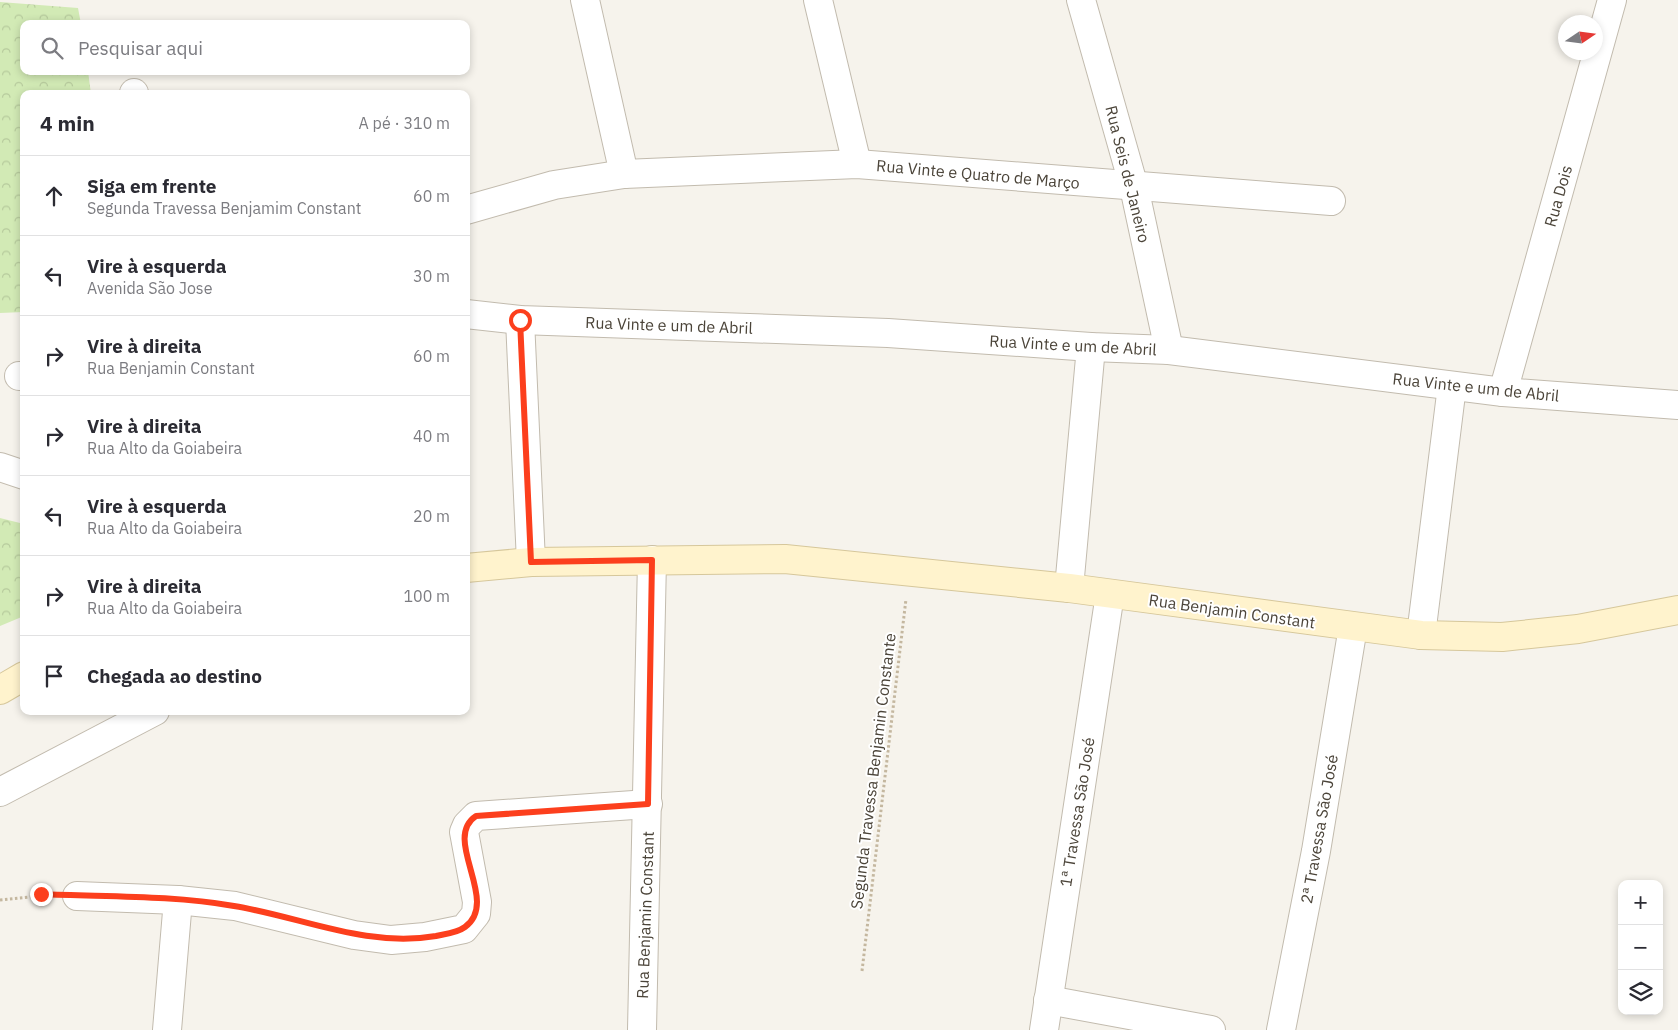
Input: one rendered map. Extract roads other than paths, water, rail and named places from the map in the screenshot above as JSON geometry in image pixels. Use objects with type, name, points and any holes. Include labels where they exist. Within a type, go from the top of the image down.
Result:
[{"type":"street","points":[[585,0],[624,174]]},
{"type":"street","points":[[818,0],[857,164]]},
{"type":"street","name":"Rua Seis de Janeiro","points":[[1081,0],[1134,187],[1170,350]]},
{"type":"street","name":"Rua Dois","points":[[1503,392],[1612,0]]},
{"type":"street","name":"Rua Vinte e Quatro de Março","points":[[470,209],[554,185],[624,174],[857,164],[1331,201]]},
{"type":"street","name":"Rua Vinte e um de Abril","points":[[470,314],[520,320],[888,333],[1091,347],[1170,350],[1503,392],[1678,405]]},
{"type":"street","points":[[520,320],[531,562]]},
{"type":"street","points":[[1069,588],[1091,347]]},
{"type":"street","points":[[1421,635],[1452,386]]},
{"type":"street","points":[[0,467],[20,474]]},
{"type":"street","name":"Rua Benjamin Constant","points":[[470,568],[531,562],[785,559],[909,574],[1069,588],[1421,635],[1502,637],[1578,629],[1678,610]]},
{"type":"street","name":"Rua Benjamin Constant","points":[[642,1030],[652,560]]},
{"type":"street","name":"1ª Travessa São José","points":[[1044,1030],[1110,594]]},
{"type":"street","name":"2ª Travessa São José","points":[[1281,1030],[1316,851],[1354,627]]},
{"type":"street","points":[[0,792],[147,715]]},
{"type":"street","points":[[77,896],[178,900],[235,906],[354,935],[391,940],[425,938],[464,928],[476,914],[478,902],[464,832],[470,820],[476,816],[648,804]]},
{"type":"street","points":[[167,1030],[178,900]]},
{"type":"street","points":[[1048,1000],[1211,1030]]}]
